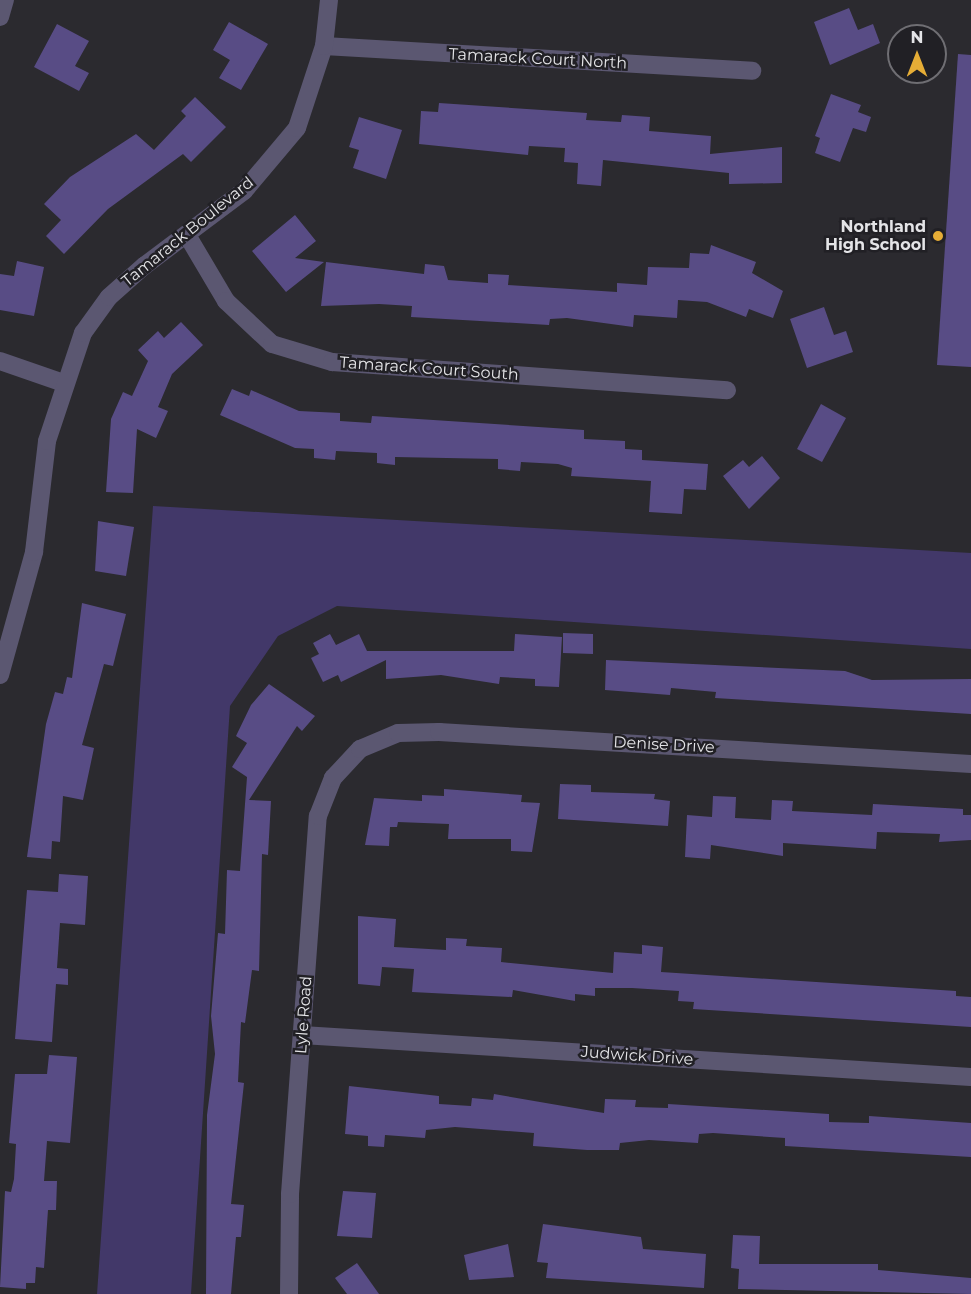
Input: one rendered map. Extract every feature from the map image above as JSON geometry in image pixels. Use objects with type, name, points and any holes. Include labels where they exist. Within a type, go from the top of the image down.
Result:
[{"type":"street","points":[[0,17],[5,0]]},
{"type":"street","name":"Tamarack Boulevard","points":[[0,675],[34,552],[46,441],[83,333],[109,297],[244,191],[297,128],[324,46],[329,0]]},
{"type":"street","name":"Tamarack Court North","points":[[324,46],[752,71]]},
{"type":"street","name":"Tamarack Court South","points":[[187,235],[226,301],[272,344],[332,363],[728,390]]},
{"type":"street","points":[[0,361],[64,383]]},
{"type":"street","name":"Denise Drive","points":[[360,749],[398,733],[439,732],[971,764]]},
{"type":"street","name":"Lyle Road","points":[[289,1294],[289,1204],[318,816],[333,778],[360,749]]},
{"type":"street","name":"Judwick Drive","points":[[302,1035],[971,1077]]},
{"type":"shaded area","points":[[153,506],[971,553],[971,649],[337,606],[278,636],[230,706],[191,1294],[97,1294]]},
{"type":"building","points":[[849,8],[858,30],[873,24],[880,43],[830,65],[814,22]]},
{"type":"building","points":[[229,22],[268,44],[241,90],[219,78],[230,60],[213,50]]},
{"type":"building","points":[[57,24],[89,41],[75,66],[89,73],[79,91],[34,67]]},
{"type":"building","points":[[958,54],[971,55],[971,367],[937,365]]},
{"type":"building","points":[[831,94],[861,105],[858,112],[871,117],[866,132],[853,128],[840,162],[815,153],[820,138],[815,136]]},
{"type":"building","points":[[195,97],[226,127],[191,162],[183,154],[108,209],[64,254],[46,236],[61,220],[44,204],[70,177],[136,134],[154,150],[186,116],[181,111]]},
{"type":"building","points":[[439,103],[587,113],[586,120],[621,122],[622,115],[650,117],[649,131],[711,136],[710,154],[782,147],[782,183],[729,184],[729,173],[603,160],[601,186],[577,184],[578,163],[564,162],[565,148],[529,146],[528,155],[419,144],[421,111],[438,112]]},
{"type":"building","points":[[359,117],[402,130],[386,179],[353,168],[359,150],[349,147]]},
{"type":"building","points":[[295,215],[316,241],[295,258],[324,262],[286,292],[252,251]]},
{"type":"building","points":[[711,245],[756,262],[752,273],[783,291],[773,318],[749,309],[746,317],[707,302],[678,300],[677,318],[634,315],[633,327],[567,318],[550,319],[549,325],[411,317],[412,306],[379,304],[321,306],[326,262],[424,274],[425,264],[444,266],[448,280],[488,283],[488,274],[509,275],[508,285],[617,292],[617,283],[647,285],[648,267],[689,268],[690,253],[709,254]]},
{"type":"building","points":[[17,261],[44,267],[34,316],[0,310],[0,274],[14,276]]},
{"type":"building","points":[[824,307],[834,335],[846,331],[853,352],[807,368],[790,319]]},
{"type":"building","points":[[181,322],[203,345],[172,374],[158,407],[168,411],[156,438],[137,429],[133,493],[106,492],[111,419],[123,392],[132,396],[148,361],[138,350],[158,331],[164,338]]},
{"type":"building","points":[[232,389],[249,396],[251,390],[299,411],[340,413],[340,421],[371,423],[372,416],[584,430],[584,439],[625,441],[625,449],[642,450],[642,460],[708,464],[706,490],[684,489],[682,514],[649,512],[651,481],[571,476],[572,468],[558,464],[521,462],[520,471],[498,469],[498,459],[395,457],[395,465],[377,463],[377,453],[336,451],[335,460],[314,458],[314,449],[295,448],[220,415]]},
{"type":"building","points":[[821,404],[846,418],[822,462],[797,449]]},
{"type":"building","points":[[762,456],[780,478],[749,509],[723,476],[743,460],[749,467]]},
{"type":"building","points":[[98,521],[134,527],[126,576],[95,571]]},
{"type":"building","points":[[82,603],[126,614],[113,666],[104,664],[82,745],[94,748],[83,800],[63,796],[60,842],[52,841],[51,859],[27,857],[46,724],[55,692],[63,694],[67,677],[72,678]]},
{"type":"building","points":[[563,633],[593,634],[593,654],[563,653]]},
{"type":"building","points":[[330,634],[336,645],[359,634],[367,651],[514,651],[515,634],[562,637],[559,687],[535,686],[535,679],[500,677],[499,684],[441,675],[386,679],[386,660],[341,682],[338,675],[323,682],[311,658],[319,654],[313,643]]},
{"type":"building","points":[[606,660],[845,671],[872,680],[971,679],[971,714],[715,698],[716,692],[671,688],[670,695],[605,690]]},
{"type":"building","points":[[269,684],[315,716],[302,731],[297,726],[249,800],[271,801],[268,855],[262,854],[259,971],[252,970],[245,1023],[241,1022],[238,1082],[244,1083],[231,1204],[244,1205],[241,1237],[236,1237],[231,1294],[206,1294],[207,1115],[215,1054],[211,1016],[218,933],[225,934],[227,870],[240,871],[247,777],[232,767],[247,743],[236,736],[251,705]]},
{"type":"building","points":[[560,784],[591,785],[591,792],[655,794],[654,799],[670,801],[668,826],[558,819]]},
{"type":"building","points":[[444,789],[522,795],[521,802],[540,803],[532,852],[511,851],[511,839],[448,839],[449,824],[398,822],[397,827],[390,827],[389,846],[365,845],[374,798],[422,801],[422,795],[444,796]]},
{"type":"building","points":[[713,796],[736,797],[735,818],[771,820],[772,800],[793,801],[792,811],[872,815],[873,804],[963,809],[963,815],[971,815],[971,840],[939,842],[940,834],[877,832],[876,849],[783,843],[783,856],[711,845],[710,859],[685,857],[687,815],[712,817]]},
{"type":"building","points":[[59,874],[88,876],[85,925],[60,923],[57,968],[68,969],[68,985],[56,984],[52,1042],[15,1039],[27,890],[58,892]]},
{"type":"building","points":[[358,916],[396,919],[394,947],[446,950],[446,938],[467,939],[466,946],[502,948],[501,962],[613,973],[614,952],[642,954],[642,945],[663,947],[661,972],[956,991],[956,996],[971,997],[971,1027],[693,1009],[694,1002],[678,1001],[679,991],[632,988],[595,988],[595,996],[575,994],[575,1001],[513,990],[512,997],[412,992],[414,969],[382,967],[380,986],[358,984]]},
{"type":"building","points":[[49,1055],[77,1057],[70,1143],[47,1141],[44,1181],[57,1181],[56,1210],[48,1210],[44,1268],[36,1267],[35,1283],[26,1283],[26,1289],[0,1287],[5,1191],[11,1192],[14,1179],[16,1144],[9,1143],[15,1074],[47,1074]]},
{"type":"building","points":[[349,1086],[439,1096],[439,1104],[471,1106],[472,1098],[493,1100],[494,1094],[604,1113],[605,1099],[636,1100],[635,1107],[668,1108],[668,1104],[829,1114],[829,1122],[869,1123],[869,1116],[971,1123],[971,1157],[785,1146],[785,1138],[713,1133],[699,1134],[698,1143],[649,1140],[620,1143],[619,1150],[587,1150],[533,1146],[534,1133],[455,1127],[426,1130],[425,1138],[385,1135],[384,1147],[368,1146],[368,1136],[345,1134]]},
{"type":"building","points":[[343,1191],[376,1193],[372,1238],[337,1236]]},
{"type":"building","points":[[543,1224],[641,1237],[643,1249],[706,1254],[704,1288],[546,1278],[548,1263],[537,1262]]},
{"type":"building","points":[[733,1235],[760,1236],[759,1264],[878,1264],[878,1270],[971,1278],[971,1294],[738,1289],[739,1269],[731,1268]]},
{"type":"building","points":[[508,1244],[514,1277],[469,1280],[464,1255]]},
{"type":"building","points":[[357,1263],[379,1294],[347,1294],[335,1278]]},
{"type":"place","name":"Northland High School","points":[[938,236]]}]
